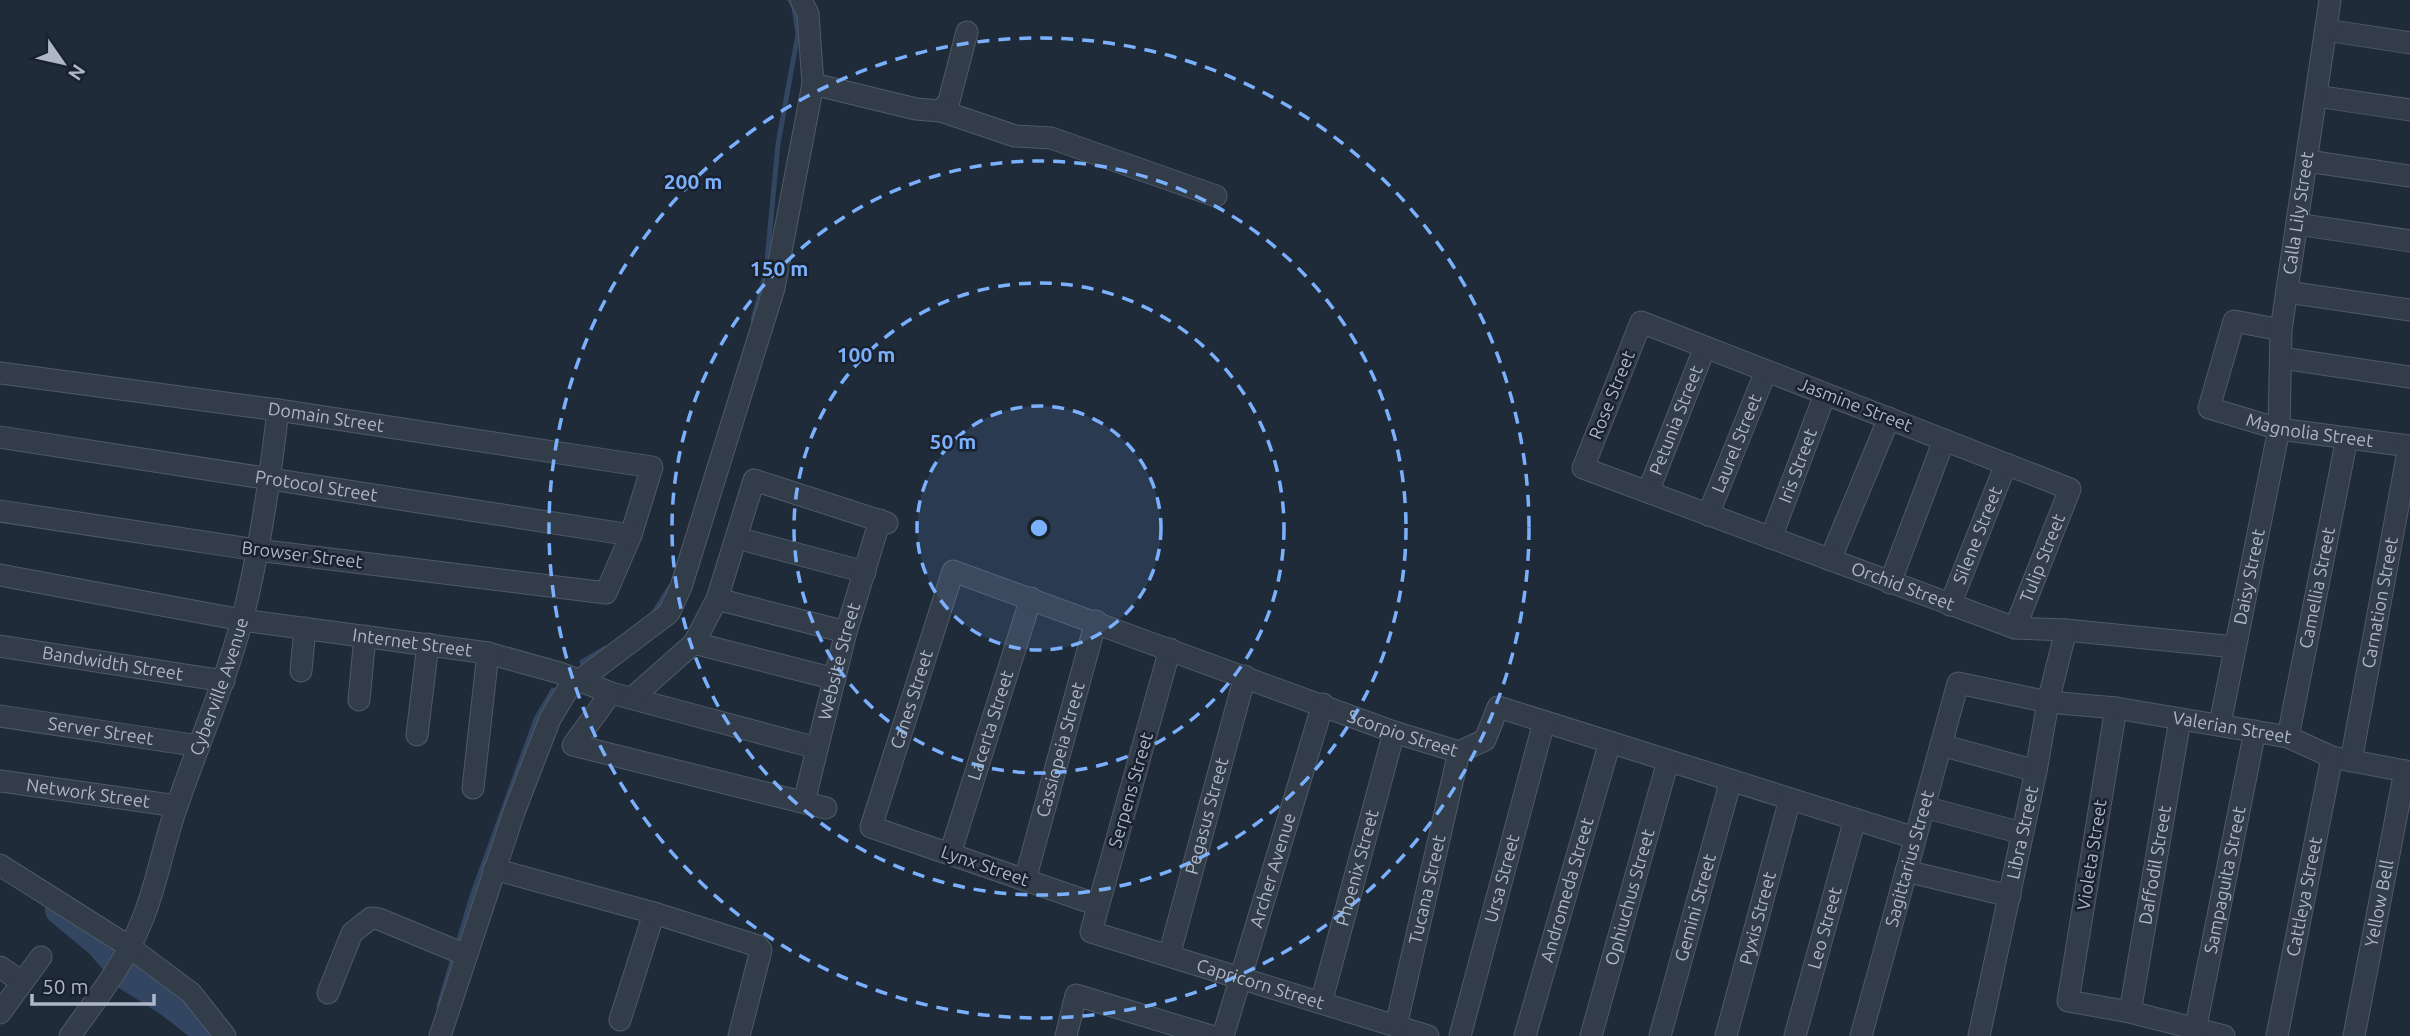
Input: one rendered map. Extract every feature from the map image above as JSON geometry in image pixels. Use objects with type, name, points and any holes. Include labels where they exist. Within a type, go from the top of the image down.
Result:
[{"type":"street","points":[[440,1036],[459,952],[494,869],[540,740],[568,690],[669,613],[681,587],[774,288],[813,84],[808,14],[801,0]]},
{"type":"street","name":"Calla Lily Street","points":[[2279,429],[2281,330],[2330,0]]},
{"type":"street","points":[[2326,30],[2410,43]]},
{"type":"street","points":[[942,111],[949,101],[967,32]]},
{"type":"street","points":[[813,84],[916,110],[942,111],[1015,136],[1051,138],[1216,196]]},
{"type":"street","points":[[2316,96],[2410,110]]},
{"type":"street","points":[[2306,161],[2410,176]]},
{"type":"street","points":[[2297,224],[2410,241]]},
{"type":"street","points":[[2287,292],[2410,310]]},
{"type":"street","name":"Magnolia Street","points":[[2281,330],[2234,321],[2209,408],[2279,429],[2409,446]]},
{"type":"street","name":"Jasmine Street","points":[[1641,322],[2070,489]]},
{"type":"street","name":"Rose Street","points":[[1583,468],[1641,322]]},
{"type":"street","name":"Petunia Street","points":[[1648,492],[1705,347]]},
{"type":"street","points":[[2281,358],[2410,377]]},
{"type":"street","name":"Laurel Street","points":[[1708,515],[1766,371]]},
{"type":"street","name":"Domain Street","points":[[0,373],[278,410],[652,467],[631,536]]},
{"type":"street","name":"Iris Street","points":[[1771,538],[1825,394]]},
{"type":"street","name":"Cyberville Avenue","points":[[70,1036],[109,981],[141,924],[177,806],[223,681],[242,620],[257,550],[271,479],[278,410]]},
{"type":"street","points":[[1830,561],[1889,418]]},
{"type":"street","name":"Daisy Street","points":[[2220,724],[2279,429]]},
{"type":"street","name":"Protocol Street","points":[[0,438],[631,536]]},
{"type":"street","name":"Camellia Street","points":[[2288,737],[2347,438]]},
{"type":"street","points":[[1890,583],[1944,440]]},
{"type":"street","name":"Carnation Street","points":[[2341,759],[2409,446]]},
{"type":"street","name":"Silene Street","points":[[1950,605],[2006,464]]},
{"type":"street","name":"Orchid Street","points":[[1583,468],[2015,628],[2235,647]]},
{"type":"street","name":"Website Street","points":[[737,538],[754,480],[883,521],[846,632],[804,802]]},
{"type":"street","name":"Tulip Street","points":[[2015,628],[2070,489]]},
{"type":"street","name":"Browser Street","points":[[0,510],[257,550],[606,593],[631,536]]},
{"type":"street","points":[[632,698],[694,643],[717,599],[737,538],[865,572]]},
{"type":"street","name":"Scorpio Street","points":[[953,571],[1031,597],[1394,732],[1459,752],[1485,740],[1498,707],[1915,838]]},
{"type":"street","name":"Canes Street","points":[[871,827],[953,571]]},
{"type":"street","name":"Internet Street","points":[[0,575],[242,620],[488,653],[581,681],[611,693],[817,748]]},
{"type":"street","name":"Lacerta Street","points":[[950,855],[1031,597]]},
{"type":"street","points":[[717,599],[846,632]]},
{"type":"street","name":"Cassiopeia Street","points":[[1025,880],[1096,621]]},
{"type":"street","points":[[301,671],[306,628]]},
{"type":"street","name":"Libra Street","points":[[1979,1036],[2010,897],[2048,702],[2066,631]]},
{"type":"street","points":[[359,700],[365,636]]},
{"type":"street","points":[[694,643],[835,679]]},
{"type":"street","points":[[417,735],[428,644]]},
{"type":"street","name":"Bandwidth Street","points":[[0,646],[223,681]]},
{"type":"street","name":"Serpens Street","points":[[1091,932],[1170,649]]},
{"type":"street","points":[[473,788],[488,653]]},
{"type":"street","name":"Pegasus Street","points":[[1169,956],[1245,676]]},
{"type":"street","name":"Valerian Street","points":[[1958,683],[2048,702],[2116,708],[2288,737],[2341,759],[2407,772]]},
{"type":"street","name":"Sagittarius Street","points":[[1861,1036],[1958,683]]},
{"type":"street","points":[[611,693],[573,745],[826,808]]},
{"type":"street","name":"Archer Avenue","points":[[1223,1036],[1323,704]]},
{"type":"street","name":"Violeta Street","points":[[2116,708],[2068,1001],[2130,1012]]},
{"type":"street","name":"Server Street","points":[[0,716],[200,746]]},
{"type":"street","name":"Daffodil Street","points":[[2130,1012],[2180,720]]},
{"type":"street","name":"Ursa Street","points":[[1460,1036],[1544,722]]},
{"type":"street","name":"Sampaguita Street","points":[[2195,1033],[2255,731]]},
{"type":"street","name":"Phoenix Street","points":[[1321,1003],[1394,732]]},
{"type":"street","name":"Andromeda Street","points":[[1525,1036],[1610,742]]},
{"type":"street","points":[[1941,746],[2036,771]]},
{"type":"street","name":"Tucana Street","points":[[1396,1026],[1459,752]]},
{"type":"street","name":"Cattleya Street","points":[[2277,1036],[2341,759]]},
{"type":"street","name":"Ophiuchus Street","points":[[1591,1036],[1668,761]]},
{"type":"street","name":"Yellow Bell","points":[[2354,1036],[2407,772]]},
{"type":"street","name":"Gemini Street","points":[[1660,1036],[1731,780]]},
{"type":"street","name":"Network Street","points":[[0,781],[177,806]]},
{"type":"street","name":"Pyxis Street","points":[[1726,1036],[1790,799]]},
{"type":"street","points":[[1924,807],[2022,833]]},
{"type":"street","name":"Leo Street","points":[[1795,1036],[1855,819]]},
{"type":"street","name":"Lynx Street","points":[[871,827],[1098,905]]},
{"type":"street","points":[[0,865],[191,993],[225,1036]]},
{"type":"street","points":[[494,869],[654,913],[758,946],[761,950],[739,1036]]},
{"type":"street","points":[[1906,871],[2010,897]]},
{"type":"street","points":[[620,1020],[654,913]]},
{"type":"street","points":[[328,993],[352,933],[371,918],[459,952]]},
{"type":"street","name":"Capricorn Street","points":[[1091,932],[1428,1036]]},
{"type":"street","points":[[0,1013],[41,957]]},
{"type":"street","points":[[0,967],[22,982]]},
{"type":"street","points":[[1066,1036],[1076,995],[1211,1036]]},
{"type":"street","points":[[2130,1012],[2195,1033],[2224,1036]]},
{"type":"waterway","points":[[753,320],[766,272],[778,144],[798,34],[794,7],[790,0]]},
{"type":"waterway","points":[[653,614],[670,587]]},
{"type":"waterway","points":[[582,662],[606,648]]},
{"type":"waterway","points":[[457,946],[473,893],[536,719],[553,690]]},
{"type":"waterway","points":[[60,910],[100,943],[128,976],[168,1001],[213,1036]]},
{"type":"waterway","points":[[439,1006],[454,955]]}]
